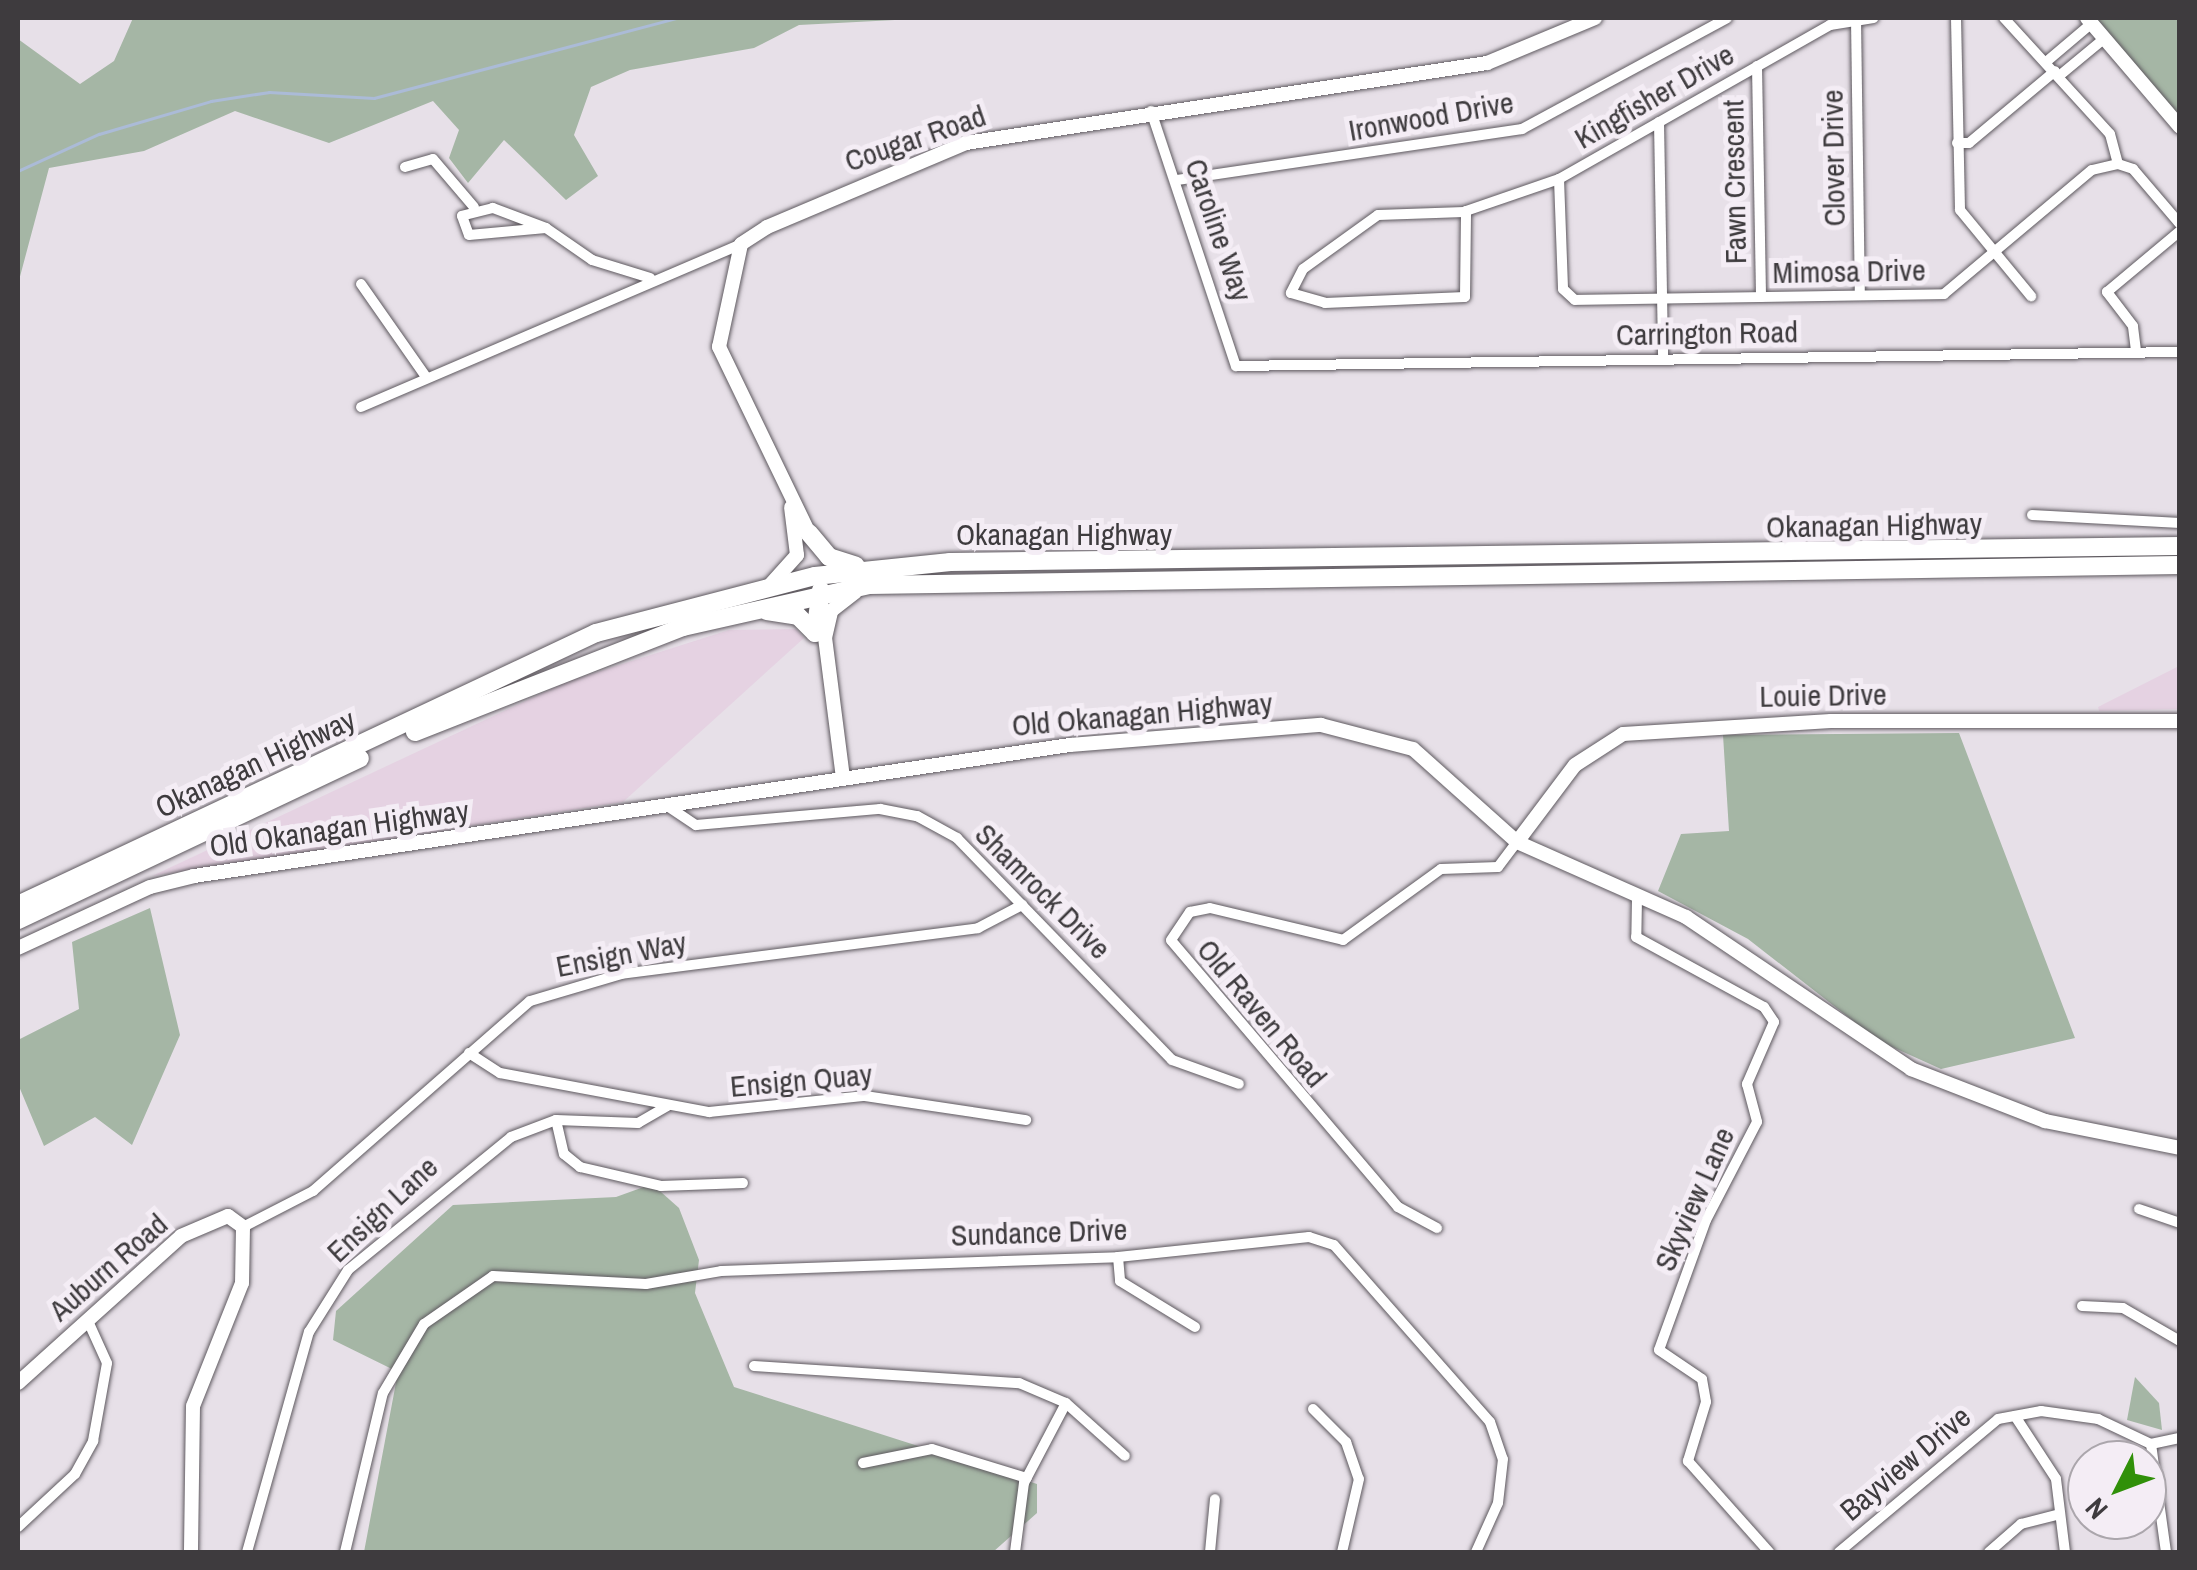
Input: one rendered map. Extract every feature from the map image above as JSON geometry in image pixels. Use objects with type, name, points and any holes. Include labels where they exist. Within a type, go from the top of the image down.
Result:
[{"type":"highway","points":[[809,533],[838,562],[896,566]]},
{"type":"highway","points":[[809,533],[816,586],[815,633]]},
{"type":"highway","name":"Okanagan Highway","points":[[896,566],[2180,546]]},
{"type":"highway","points":[[2132,567],[2180,555]]},
{"type":"highway","name":"Okanagan Highway","points":[[18,905],[596,634],[769,585],[2180,565]]},
{"type":"highway","points":[[816,586],[896,566]]},
{"type":"highway","name":"Okanagan Highway","points":[[18,920],[512,687],[816,586]]},
{"type":"highway","points":[[746,611],[798,616],[815,633]]},
{"type":"street","name":"Cougar Road","points":[[361,406],[650,278],[741,244],[850,187],[966,143],[1151,111],[1487,62],[1578,21],[1595,18]]},
{"type":"street","name":"Ironwood Drive","points":[[1177,180],[1522,128],[1728,18]]},
{"type":"street","name":"Kingfisher Drive","points":[[1464,212],[1378,216],[1303,269],[1292,293],[1325,303],[1466,296],[1466,211],[1514,199],[1560,179],[1758,66],[1856,20],[1873,18]]},
{"type":"street","points":[[1956,18],[1960,210],[2031,296]]},
{"type":"street","points":[[2004,18],[2110,134],[2118,164],[2134,169],[2180,227],[2107,292],[2133,326],[2136,351]]},
{"type":"street","name":"Clover Drive","points":[[1856,20],[1860,296]]},
{"type":"street","points":[[2053,70],[2089,20],[2180,127]]},
{"type":"street","points":[[1956,142],[1969,142],[2053,70],[2104,38]]},
{"type":"street","name":"Fawn Crescent","points":[[1758,66],[1760,297]]},
{"type":"street","name":"Caroline Way","points":[[1151,111],[1236,366]]},
{"type":"street","points":[[1659,122],[1663,359]]},
{"type":"street","points":[[406,168],[432,159],[474,207],[546,228],[592,260],[650,278]]},
{"type":"street","name":"Mimosa Drive","points":[[1560,179],[1568,296],[1662,299],[1944,294],[2092,170],[2118,164]]},
{"type":"street","points":[[474,207],[462,216],[469,235],[546,228]]},
{"type":"street","points":[[741,244],[719,347],[809,533]]},
{"type":"street","points":[[361,284],[426,378]]},
{"type":"street","name":"Carrington Road","points":[[1236,366],[2180,352]]},
{"type":"street","points":[[769,585],[794,563],[798,542],[776,470]]},
{"type":"street","points":[[2032,516],[2180,523]]},
{"type":"street","points":[[843,778],[827,622],[869,585]]},
{"type":"street","points":[[815,633],[832,698]]},
{"type":"street","name":"Louie Drive","points":[[1517,842],[1575,764],[1623,734],[1832,721],[2180,721]]},
{"type":"street","name":"Old Okanagan Highway","points":[[18,948],[180,880],[1070,745],[1321,726],[1413,749],[1517,842],[1743,951],[1846,1032],[1911,1069],[2045,1121],[2180,1148]]},
{"type":"street","name":"Shamrock Drive","points":[[666,805],[696,825],[880,809],[917,816],[957,838],[1172,1060],[1239,1084]]},
{"type":"street","name":"Old Raven Road","points":[[1437,1228],[1398,1208],[1171,940],[1190,912],[1210,908],[1343,940],[1441,869],[1498,867],[1517,842]]},
{"type":"street","name":"Skyview Lane","points":[[1638,898],[1636,937],[1764,1007],[1774,1022],[1747,1084],[1756,1122],[1706,1220],[1660,1340],[1672,1364],[1702,1379],[1706,1402],[1688,1461],[1769,1552]]},
{"type":"street","name":"Ensign Way","points":[[242,1226],[313,1191],[530,1001],[568,986],[978,928],[1022,905]]},
{"type":"street","name":"Ensign Quay","points":[[469,1053],[500,1073],[667,1106],[754,1113],[864,1096],[1026,1120]]},
{"type":"street","name":"Ensign Lane","points":[[247,1552],[322,1303],[466,1167],[556,1120],[638,1123],[667,1106]]},
{"type":"street","points":[[556,1120],[564,1154],[580,1167],[661,1186],[743,1184]]},
{"type":"street","points":[[2138,1209],[2180,1224]]},
{"type":"street","name":"Auburn Road","points":[[18,1382],[181,1236],[228,1216],[242,1226]]},
{"type":"street","points":[[191,1552],[193,1406],[242,1283],[242,1226]]},
{"type":"street","name":"Sundance Drive","points":[[345,1552],[383,1393],[404,1354],[448,1302],[505,1274],[646,1284],[740,1270],[1118,1256],[1308,1237],[1334,1244],[1490,1422],[1503,1459],[1498,1503],[1476,1552]]},
{"type":"street","points":[[1118,1256],[1120,1281],[1195,1326]]},
{"type":"street","points":[[2082,1306],[2123,1308],[2180,1341]]},
{"type":"street","points":[[18,1527],[74,1474],[93,1440],[107,1363],[87,1319]]},
{"type":"street","points":[[754,1366],[1019,1383],[1066,1403],[1126,1456]]},
{"type":"street","points":[[1015,1552],[1027,1478],[1066,1403]]},
{"type":"street","points":[[1312,1408],[1346,1442],[1359,1479],[1342,1552]]},
{"type":"street","points":[[2015,1416],[2048,1458],[2064,1552]]},
{"type":"street","name":"Bayview Drive","points":[[1839,1552],[1974,1430],[2015,1416],[2098,1419],[2142,1440]]},
{"type":"street","points":[[862,1463],[932,1449],[1027,1478]]},
{"type":"street","points":[[1210,1552],[1215,1499]]},
{"type":"street","points":[[1989,1552],[2021,1524],[2060,1514]]},
{"type":"street","points":[[2166,1547],[2180,1540]]},
{"type":"shaded area","points":[[796,629],[804,638],[623,802],[152,876],[566,682],[729,630]]},
{"type":"shaded area","points":[[2179,666],[2179,709],[2099,711],[2098,707]]},
{"type":"green space","points":[[133,18],[933,18],[799,25],[754,48],[630,70],[591,87],[574,135],[598,176],[566,200],[504,140],[468,183],[449,158],[459,130],[433,101],[329,143],[235,111],[144,151],[49,168],[18,284],[18,39],[80,84],[114,61]]},
{"type":"green space","points":[[2088,18],[2179,18],[2179,127]]},
{"type":"green space","points":[[1959,733],[2075,1038],[1941,1069],[1879,1041],[1748,939],[1658,891],[1681,834],[1729,831],[1723,735]]},
{"type":"green space","points":[[150,908],[180,1035],[132,1145],[95,1117],[44,1146],[18,1084],[18,1040],[79,1009],[72,942]]},
{"type":"green space","points":[[652,1184],[679,1208],[699,1260],[695,1293],[734,1387],[1037,1484],[1037,1513],[993,1552],[364,1552],[398,1372],[333,1340],[336,1311],[453,1205],[616,1197]]},
{"type":"green space","points":[[2135,1377],[2159,1403],[2162,1430],[2127,1420]]},
{"type":"waterway","points":[[18,171],[99,134],[211,101],[269,92],[374,98],[676,18]]}]
